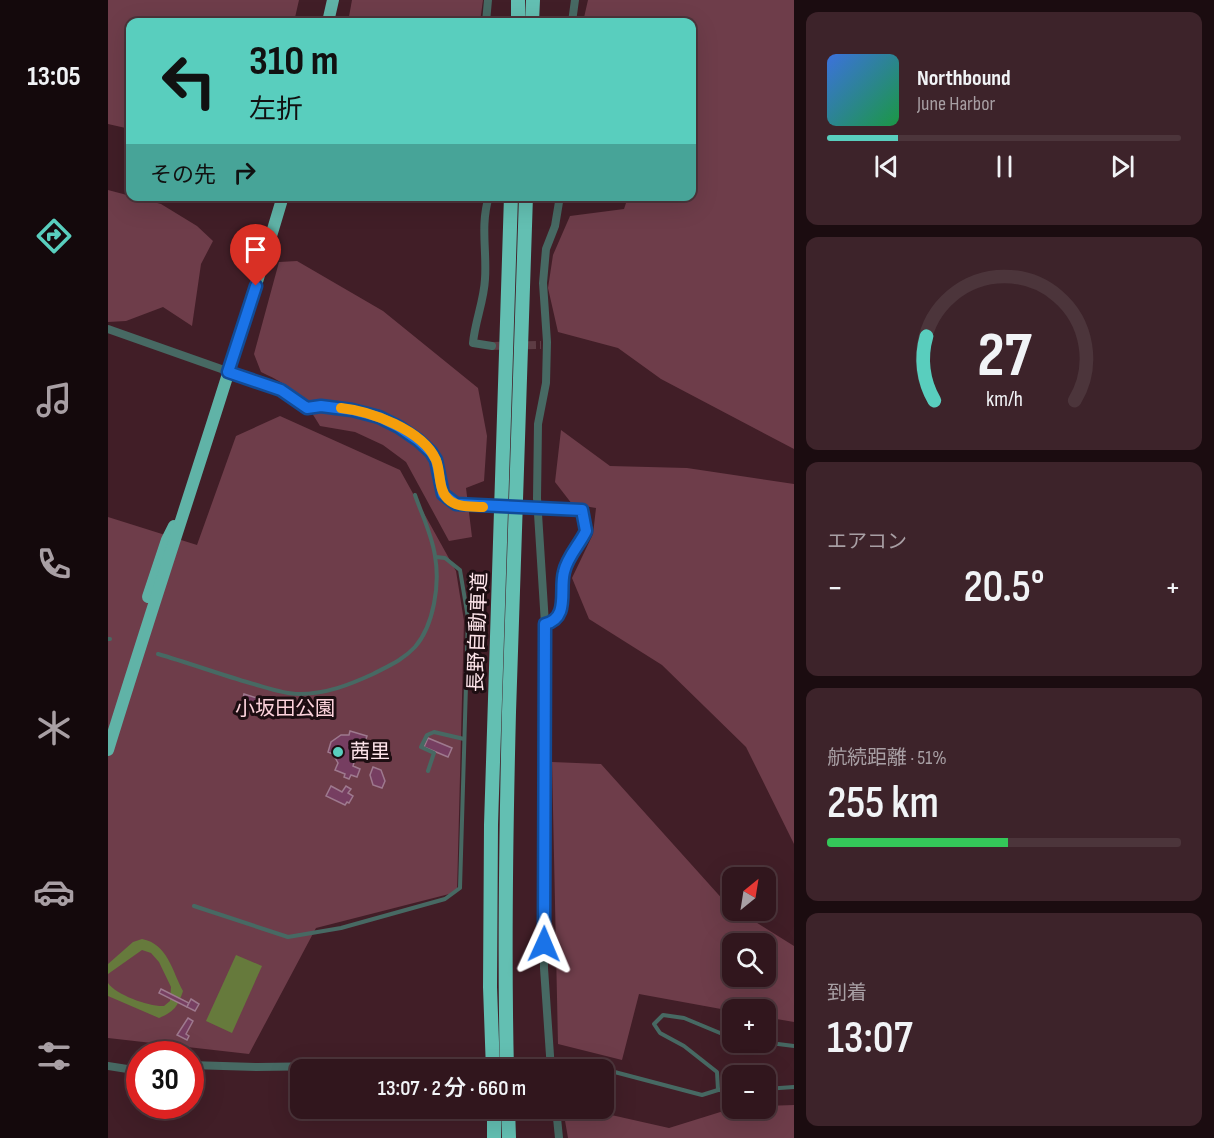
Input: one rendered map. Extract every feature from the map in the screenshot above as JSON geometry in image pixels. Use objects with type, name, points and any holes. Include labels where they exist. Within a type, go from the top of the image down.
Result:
[{"type":"highway","points":[[329,18],[333,0]]},
{"type":"highway","points":[[518,0],[518,18]]},
{"type":"highway","points":[[532,18],[533,0]]},
{"type":"highway","points":[[108,753],[281,201]]},
{"type":"highway","name":"長野自動車道","points":[[493,1059],[490,987],[491,825],[512,201]]},
{"type":"highway","name":"長野自動車道","points":[[507,1059],[506,829],[526,201]]},
{"type":"highway","points":[[108,724],[166,540],[187,498]]},
{"type":"highway","points":[[494,1119],[494,1138]]},
{"type":"highway","points":[[508,1119],[509,1138]]},
{"type":"street","points":[[486,18],[488,0]]},
{"type":"street","points":[[573,18],[575,0]]},
{"type":"street","points":[[487,201],[484,212],[483,232],[484,294],[474,329],[474,343],[492,346]]},
{"type":"street","points":[[550,1059],[544,968],[545,624],[538,477],[538,424],[546,383],[543,283],[546,249],[555,226],[559,201]]},
{"type":"street","points":[[108,329],[281,390],[307,408],[321,406],[352,410],[379,417],[399,427],[431,452],[436,460],[443,494],[456,504],[582,510],[586,531],[563,572],[561,611],[557,619],[545,624]]},
{"type":"street","points":[[204,1065],[290,1067]]},
{"type":"street","points":[[108,1066],[126,1069]]},
{"type":"street","points":[[557,1119],[559,1138]]},
{"type":"lane","points":[[158,654],[270,689],[297,694],[318,693],[354,683],[392,665],[415,646],[422,636],[433,610],[436,593],[436,557],[415,495]]},
{"type":"lane","points":[[194,906],[288,937],[341,928],[445,899],[460,888],[468,618],[460,570],[445,558],[436,557]]},
{"type":"lane","points":[[428,771],[434,753],[421,747],[427,735],[434,732],[465,739]]},
{"type":"lane","points":[[718,1090],[717,1072],[684,1046],[660,1033],[654,1024],[663,1015],[684,1018],[722,1034]]},
{"type":"lane","points":[[776,1044],[794,1046]]},
{"type":"lane","points":[[614,1072],[702,1095],[722,1090]]},
{"type":"lane","points":[[776,1088],[794,1087]]},
{"type":"green space","points":[[108,0],[299,0],[295,18],[126,18],[126,128],[108,124]]},
{"type":"green space","points":[[352,0],[483,0],[481,18],[349,18]]},
{"type":"green space","points":[[588,0],[794,0],[794,449],[661,379],[618,348],[558,332],[548,288],[553,255],[570,216],[624,209],[627,201],[696,201],[696,18],[584,18]]},
{"type":"green space","points":[[108,190],[126,195],[126,201],[150,201],[161,204],[197,226],[213,241],[201,264],[192,326],[163,307],[126,321],[108,322]]},
{"type":"green space","points":[[297,261],[383,311],[478,388],[487,436],[484,481],[466,488],[472,537],[449,541],[406,462],[383,445],[355,432],[320,426],[308,406],[296,393],[261,372],[254,354],[279,262]]},
{"type":"green space","name":"小坂田公園","points":[[280,416],[400,470],[456,571],[464,621],[457,892],[316,928],[249,1054],[204,1049],[204,1041],[134,1041],[108,1038],[108,517],[197,545],[236,436]]},
{"type":"green space","points":[[561,430],[610,466],[687,468],[794,484],[794,844],[746,747],[662,665],[589,619],[572,578],[593,534],[596,508],[572,504],[555,482]]},
{"type":"green space","points":[[552,762],[601,764],[722,899],[722,921],[754,921],[773,933],[722,933],[722,987],[776,987],[776,935],[794,946],[794,1022],[776,1019],[776,999],[722,999],[722,1009],[639,994],[622,1060],[558,1044]]},
{"type":"green space","points":[[794,1105],[794,1138],[568,1138],[565,1119],[614,1119],[614,1116],[669,1128],[722,1111],[722,1119],[776,1119],[776,1106]]},
{"type":"shaded area","points":[[142,939],[158,946],[163,952],[183,991],[175,1008],[159,1018],[108,996],[108,983],[118,992],[142,1002],[164,1006],[170,1001],[171,987],[159,962],[151,953],[142,950],[108,974],[108,964],[133,942]]},
{"type":"shaded area","points":[[236,955],[262,966],[232,1033],[206,1021]]},
{"type":"building","points":[[244,694],[260,699],[252,710],[247,708],[248,704],[242,702]]},
{"type":"building","points":[[350,731],[367,736],[362,750],[358,749],[353,766],[360,769],[357,777],[351,775],[349,779],[344,777],[345,774],[335,770],[338,763],[333,754],[328,752],[331,742],[341,735],[349,735]]},
{"type":"building","points":[[428,738],[452,748],[448,757],[424,747]]},
{"type":"building","points":[[373,767],[381,770],[385,781],[382,788],[373,785],[370,775]]},
{"type":"building","points":[[331,786],[342,792],[346,786],[351,789],[348,793],[353,796],[349,803],[345,805],[326,796]]},
{"type":"building","points":[[161,989],[189,1003],[187,1007],[159,993]]},
{"type":"building","points":[[191,999],[199,1004],[195,1011],[187,1007]]},
{"type":"building","points":[[188,1018],[193,1021],[186,1034],[189,1036],[187,1040],[177,1035]]},
{"type":"tunnel","points":[[492,346],[541,345]]},
{"type":"slow traffic","points":[[341,408],[379,417],[418,440],[436,460],[443,494],[448,500],[456,504],[483,507]]},
{"type":"place","name":"茜里","points":[[338,752]]},
{"type":"route","points":[[256,286],[228,372],[281,390],[307,408],[321,406],[352,410],[379,417],[399,427],[431,452],[436,460],[443,494],[456,504],[582,510],[586,531],[563,572],[561,611],[557,619],[545,624],[544,944]]}]
